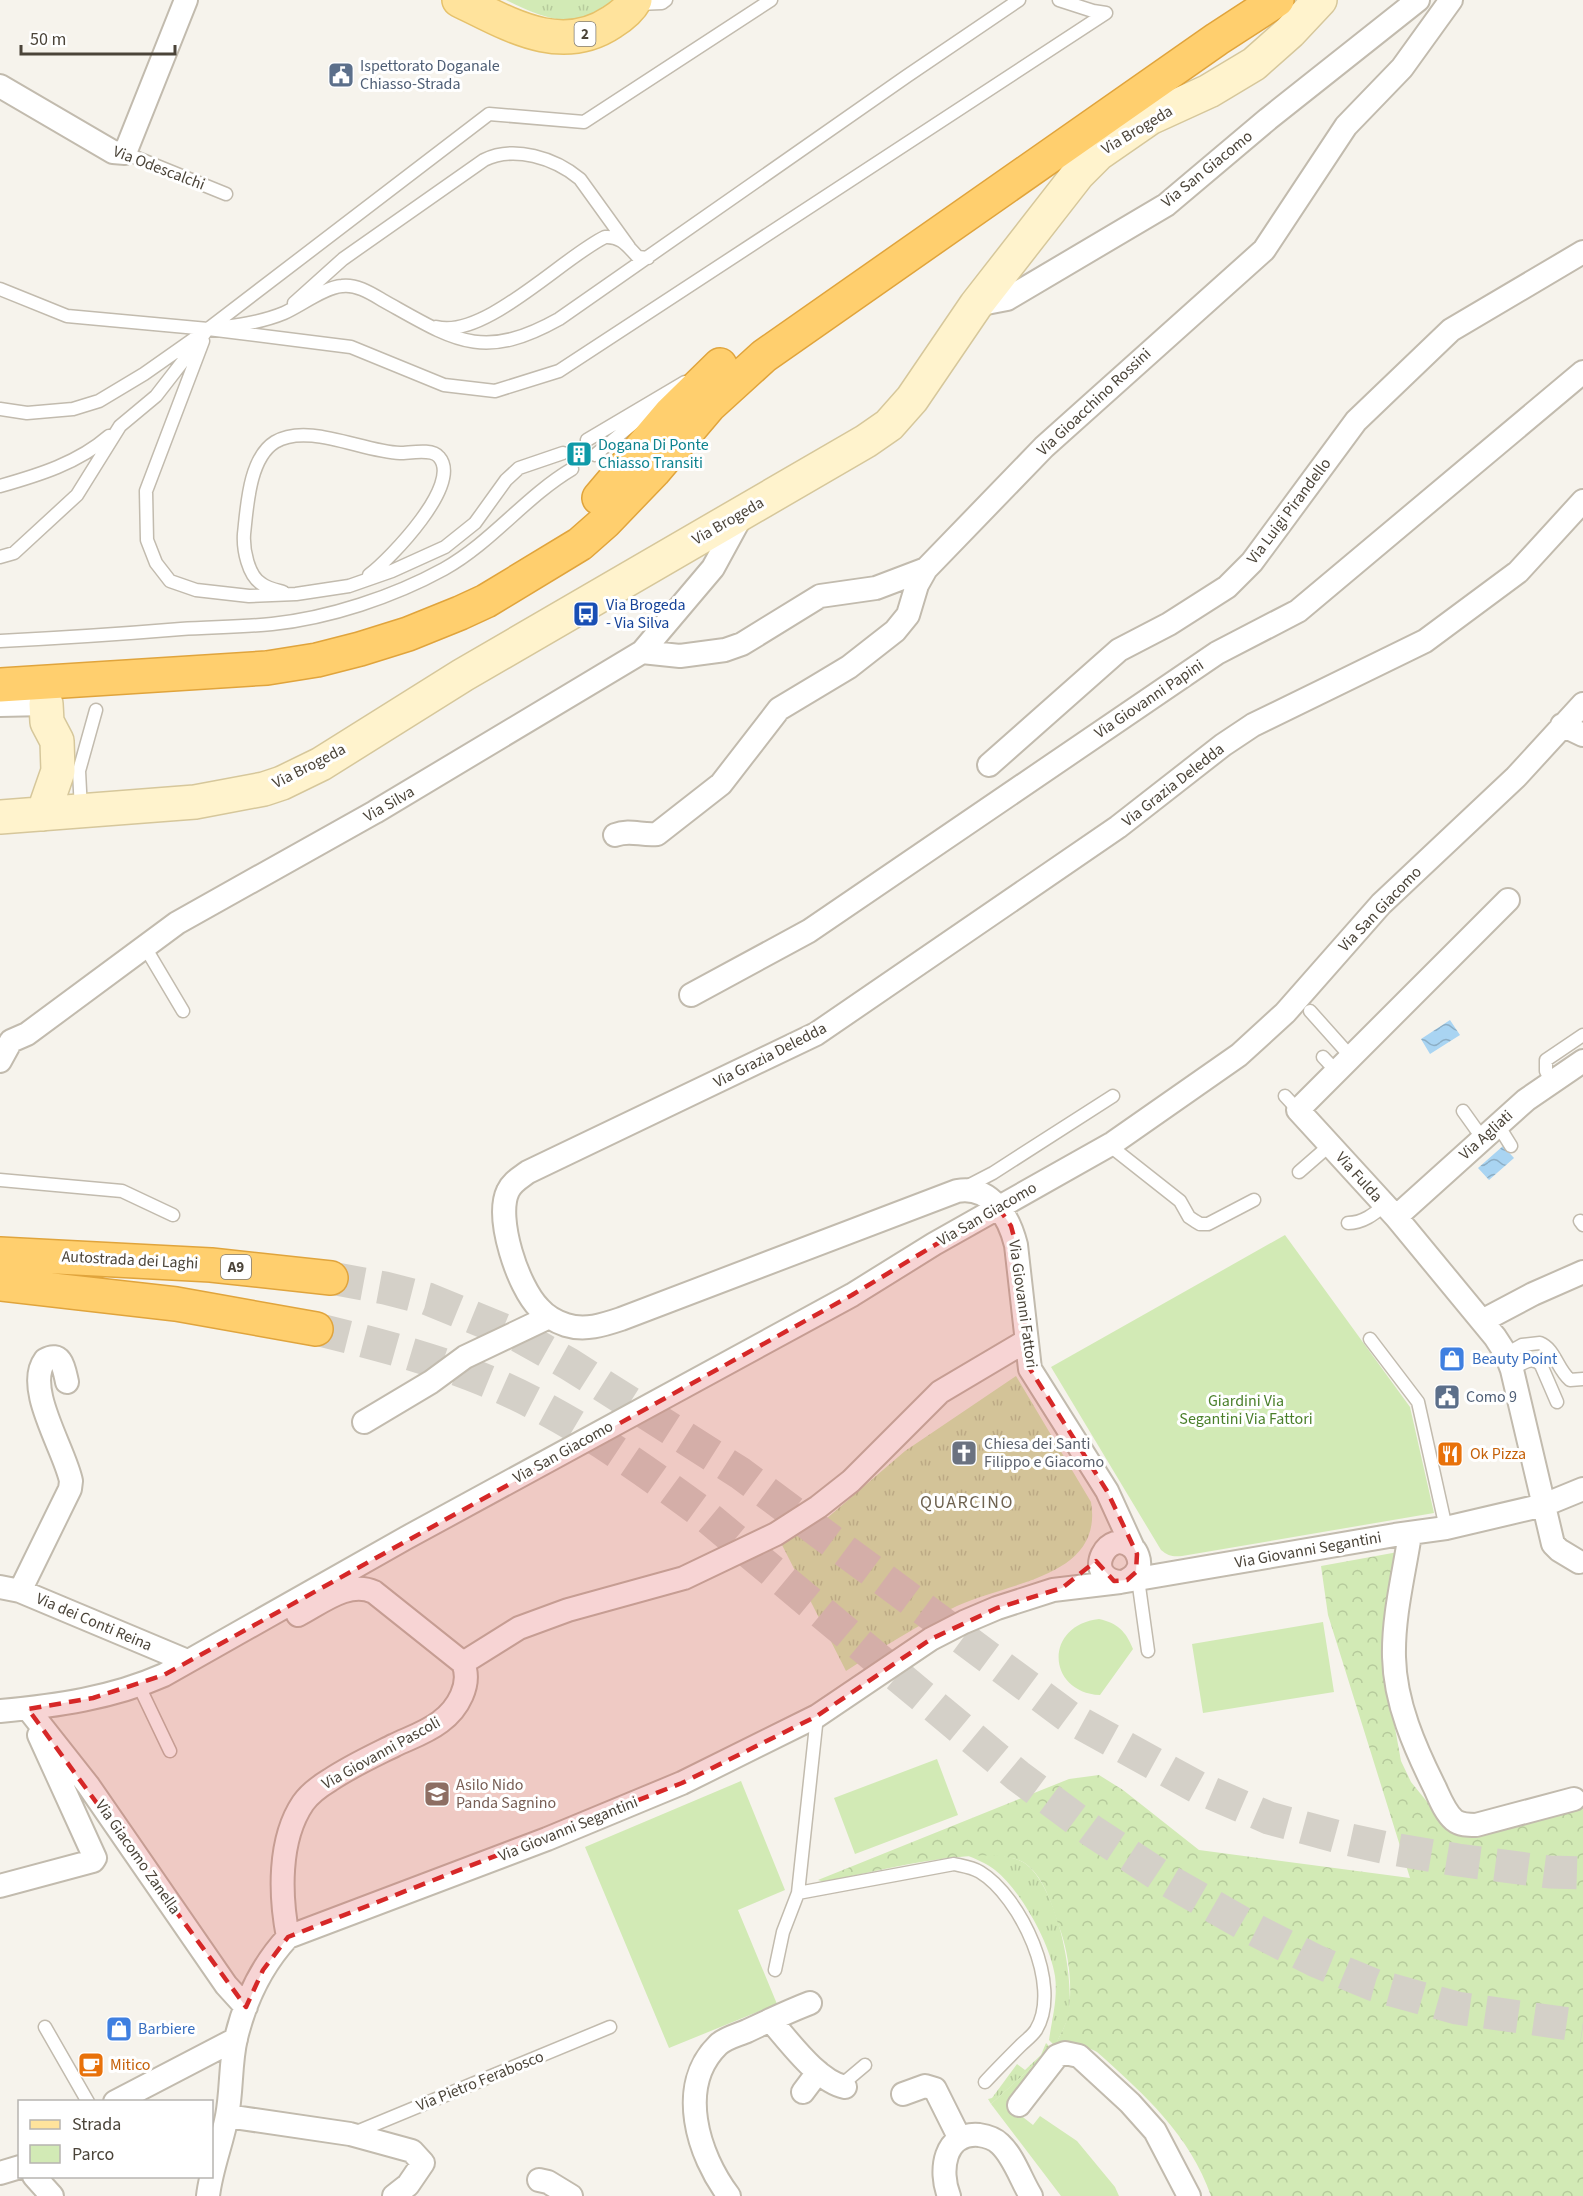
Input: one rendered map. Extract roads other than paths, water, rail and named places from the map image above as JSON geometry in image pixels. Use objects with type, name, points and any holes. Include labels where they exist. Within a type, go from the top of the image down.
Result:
[{"type":"highway","points":[[0,664],[226,649],[276,644],[324,635],[408,612],[449,595],[503,568],[561,531],[600,497],[670,412],[735,352],[1239,0]]},
{"type":"highway","points":[[0,685],[267,668],[317,660],[408,634],[486,601],[571,550],[605,522],[654,471],[709,406],[764,356],[1217,39],[1277,0]]},
{"type":"highway","points":[[46,704],[99,696],[263,688],[344,674],[420,652],[528,603],[576,569],[600,548],[619,525],[654,471]]},
{"type":"highway","name":"Autostrada dei Laghi","points":[[0,1254],[211,1265],[331,1278]]},
{"type":"highway","name":"Autostrada dei Laghi","points":[[0,1284],[218,1310],[316,1329]]},
{"type":"main road","name":"2","points":[[459,0],[524,30],[549,37],[575,37],[599,31],[634,2]]},
{"type":"street","points":[[125,153],[186,0]]},
{"type":"street","name":"Via Brogeda","points":[[0,817],[195,802],[264,789],[282,783],[321,764],[463,675],[866,441],[889,425],[912,399],[976,305],[1078,174],[1098,153],[1150,118],[1209,91],[1254,64],[1290,32],[1320,0]]},
{"type":"street","name":"Via San Giacomo","points":[[976,305],[1007,299],[1166,205],[1268,119],[1418,0]]},
{"type":"street","name":"Via Gioacchino Rossini","points":[[642,652],[680,656],[725,650],[742,644],[820,596],[876,588],[926,569],[1044,447],[1264,250],[1346,126],[1402,68],[1451,0]]},
{"type":"street","name":"Via Odescalchi","points":[[0,86],[113,152],[125,153]]},
{"type":"street","name":"Via Luigi Pirandello","points":[[989,765],[1119,650],[1168,624],[1227,587],[1252,561],[1356,421],[1451,330],[1583,252]]},
{"type":"street","name":"Via Giovanni Papini","points":[[691,995],[809,931],[1217,653],[1298,610],[1583,372]]},
{"type":"street","name":"Via Grazia Deledda","points":[[549,1317],[538,1308],[521,1277],[504,1223],[508,1191],[516,1181],[528,1173],[816,1034],[1118,827],[1223,745],[1253,725],[1425,641],[1518,572],[1583,501]]},
{"type":"street","name":"Via Silva","points":[[0,1061],[6,1042],[27,1034],[177,923],[375,812],[642,652],[712,568],[744,511]]},
{"type":"street","points":[[615,835],[633,831],[648,835],[657,834],[721,784],[779,709],[849,668],[895,631],[908,615],[917,585],[926,569]]},
{"type":"street","points":[[0,705],[46,704],[47,722],[57,741],[58,771],[43,814]]},
{"type":"street","name":"Via San Giacomo","points":[[0,1711],[93,1698],[139,1686],[164,1675],[426,1527],[852,1295],[1109,1145],[1239,1055],[1285,1013],[1380,904],[1516,777],[1583,704]]},
{"type":"street","points":[[1562,726],[1583,735]]},
{"type":"street","name":"Via Fulda","points":[[1508,900],[1292,1103],[1390,1211],[1482,1321],[1509,1362],[1544,1505]]},
{"type":"street","name":"Via Agliati","points":[[1390,1211],[1551,1082],[1575,1052]]},
{"type":"street","points":[[364,1422],[431,1382],[465,1357],[549,1317],[566,1325],[577,1327],[603,1325],[957,1191],[977,1190],[998,1208]]},
{"type":"street","name":"Via Giovanni Fattori","points":[[998,1208],[1011,1226],[1016,1245],[1030,1369],[1107,1491],[1135,1551]]},
{"type":"street","points":[[1482,1321],[1533,1294],[1583,1272]]},
{"type":"street","points":[[164,1675],[172,1678],[182,1676],[348,1589],[357,1587],[365,1587],[374,1592],[463,1663],[519,1628],[568,1610],[684,1578],[776,1534],[818,1507],[850,1481],[940,1392],[1026,1341]]},
{"type":"street","points":[[10,1589],[70,1489],[72,1481],[40,1392],[39,1373],[45,1360],[52,1357],[60,1359],[67,1382]]},
{"type":"street","name":"Via Giovanni Segantini","points":[[288,1937],[547,1839],[682,1783],[817,1716],[931,1639],[997,1608],[1062,1588],[1128,1580],[1446,1528],[1544,1505],[1583,1490]]},
{"type":"street","points":[[1103,1553],[1116,1543],[1128,1545],[1135,1551],[1139,1566],[1128,1580],[1114,1581],[1104,1575],[1101,1570],[1107,1491]]},
{"type":"street","points":[[1544,1505],[1553,1544],[1558,1550],[1579,1562]]},
{"type":"street","points":[[1410,1533],[1395,1632],[1395,1669],[1404,1714],[1422,1763],[1444,1807],[1454,1821],[1463,1825],[1476,1825],[1574,1799]]},
{"type":"street","name":"Via Giovanni Segantini","points":[[1135,1551],[1166,1564],[1206,1567]]},
{"type":"street","name":"Via Giovanni Segantini","points":[[1062,1588],[1103,1553]]},
{"type":"street","name":"Via dei Conti Reina","points":[[10,1589],[187,1660]]},
{"type":"street","name":"Via Giovanni Pascoli","points":[[288,1937],[284,1916],[283,1873],[290,1833],[301,1805],[319,1787],[354,1765],[429,1730],[442,1721],[462,1696],[467,1682],[467,1672],[463,1663]]},
{"type":"street","points":[[0,1886],[93,1861],[95,1858],[28,1708]]},
{"type":"street","name":"Via Giacomo Zanella","points":[[28,1708],[88,1785],[226,1985],[246,2007]]},
{"type":"street","points":[[213,2175],[227,2116],[236,2039],[246,2007],[263,1970],[288,1937]]},
{"type":"street","points":[[729,2196],[710,2166],[696,2117],[695,2086],[702,2066],[720,2043],[810,2003]]},
{"type":"street","points":[[770,2020],[833,2081],[803,2092]]},
{"type":"street","points":[[119,2100],[236,2039]]},
{"type":"street","points":[[1019,2105],[1058,2056],[1065,2053],[1079,2056],[1130,2103],[1155,2132],[1189,2196]]},
{"type":"street","points":[[903,2094],[926,2086],[935,2089],[959,2137]]},
{"type":"street","points":[[227,2116],[350,2134],[412,2151],[423,2163],[408,2186],[394,2196]]},
{"type":"street","points":[[949,2196],[944,2176],[945,2161],[951,2145],[959,2137],[972,2134],[985,2135],[999,2142],[1008,2153],[1031,2196]]},
{"type":"street","points":[[0,2173],[18,2168]]},
{"type":"street","points":[[36,2178],[52,2196]]},
{"type":"street","points":[[208,2196],[212,2178]]},
{"type":"street","points":[[539,2180],[548,2182],[571,2196]]},
{"type":"lane","points":[[634,2],[662,3],[666,0]]},
{"type":"lane","points":[[0,409],[27,413],[73,409],[99,401],[144,374],[208,329],[489,114],[584,122],[771,0]]},
{"type":"lane","points":[[0,486],[46,472],[80,457],[156,396],[208,329],[234,326],[283,314],[340,285],[369,293],[424,324],[459,339],[495,343],[512,340],[559,319],[1019,0]]},
{"type":"lane","points":[[0,290],[67,316],[208,329],[351,347],[444,386],[495,391],[559,371],[1106,13],[1087,10],[1059,0]]},
{"type":"lane","name":"Via Odescalchi","points":[[125,153],[226,194]]},
{"type":"lane","points":[[283,314],[343,259],[492,156],[506,153],[546,159],[572,172],[580,179],[629,247],[638,257],[648,258]]},
{"type":"lane","points":[[424,324],[441,328],[457,327],[489,315],[605,237],[617,238],[629,247]]},
{"type":"lane","points":[[208,329],[146,491],[147,540],[156,563],[170,581],[196,590],[249,596],[296,594],[349,586],[392,571],[445,547],[475,523],[506,480],[519,468],[563,453]]},
{"type":"lane","points":[[587,440],[724,358]]},
{"type":"lane","points":[[596,455],[674,388]]},
{"type":"lane","points":[[0,557],[14,552],[77,495],[120,426]]},
{"type":"lane","points":[[296,594],[260,584],[249,569],[243,540],[247,502],[258,461],[274,442],[296,436],[324,437],[391,453],[435,454],[442,462],[444,474],[438,494],[430,508],[382,564],[363,580],[349,586]]},
{"type":"lane","points":[[0,641],[270,624],[340,610],[410,585],[461,558],[494,534],[547,485],[572,469]]},
{"type":"lane","points":[[81,811],[79,771],[96,710]]},
{"type":"lane","points":[[145,947],[183,1011]]},
{"type":"lane","points":[[1310,1011],[1337,1062]]},
{"type":"lane","points":[[1575,1052],[1583,1035]]},
{"type":"lane","points":[[957,1191],[993,1173],[1113,1096]]},
{"type":"lane","points":[[1463,1111],[1510,1146]]},
{"type":"lane","points":[[1109,1145],[1180,1201],[1190,1217],[1200,1224],[1208,1224],[1254,1200]]},
{"type":"lane","points":[[1299,1172],[1330,1145]]},
{"type":"lane","points":[[0,1180],[122,1191],[173,1215]]},
{"type":"lane","points":[[1348,1223],[1356,1223],[1390,1211]]},
{"type":"lane","points":[[1370,1339],[1419,1402],[1446,1528]]},
{"type":"lane","points":[[1509,1362],[1522,1345],[1540,1343],[1550,1350],[1564,1375],[1570,1380],[1583,1379]]},
{"type":"lane","points":[[1509,1362],[1524,1363],[1537,1360],[1557,1402]]},
{"type":"lane","points":[[1128,1580],[1148,1651]]},
{"type":"lane","points":[[139,1686],[170,1751]]},
{"type":"lane","points":[[775,1970],[783,1932],[798,1893],[817,1716]]},
{"type":"lane","points":[[798,1893],[954,1864],[968,1866],[981,1872],[994,1883],[1008,1898],[1030,1938],[1043,1975],[1045,1994],[1043,2012],[1036,2030],[985,2082]]},
{"type":"lane","points":[[45,2027],[87,2100]]},
{"type":"lane","name":"Via Pietro Ferabosco","points":[[350,2134],[610,2027]]},
{"type":"lane","points":[[833,2081],[846,2081],[866,2065]]},
{"type":"water","points":[[1450,1020],[1460,1035],[1430,1054],[1421,1039]]},
{"type":"water","points":[[1503,1146],[1514,1158],[1489,1180],[1478,1168]]},
{"type":"tunnel","points":[[331,1278],[428,1299],[521,1337],[569,1364],[740,1473],[1069,1717],[1197,1787],[1269,1818],[1346,1839],[1458,1860],[1549,1872],[1583,1873]]},
{"type":"tunnel","points":[[316,1329],[421,1357],[462,1371],[540,1406],[595,1438],[700,1511],[1018,1776],[1092,1831],[1162,1877],[1251,1928],[1316,1961],[1374,1985],[1457,2008],[1583,2026]]},
{"type":"place","name":"Ispettorato Doganale Chiasso-Strada","points":[[341,75]]},
{"type":"place","name":"Dogana Di Ponte Chiasso Transiti","points":[[579,454]]},
{"type":"place","name":"Via Brogeda - Via Silva","points":[[586,614]]},
{"type":"place","name":"Beauty Point","points":[[1452,1359]]},
{"type":"place","name":"Como 9","points":[[1447,1397]]},
{"type":"place","name":"Chiesa dei Santi Filippo e Giacomo","points":[[964,1453]]},
{"type":"place","name":"Ok Pizza","points":[[1450,1454]]},
{"type":"place","name":"Asilo Nido Panda Sagnino","points":[[437,1794]]},
{"type":"place","name":"Barbiere","points":[[119,2029]]},
{"type":"place","name":"Mitico","points":[[91,2065]]},
{"type":"district","name":"QUARCINO","points":[[967,1502]]},
{"type":"park label","name":"Giardini Via Segantini Via Fattori","points":[[1246,1410]]}]
